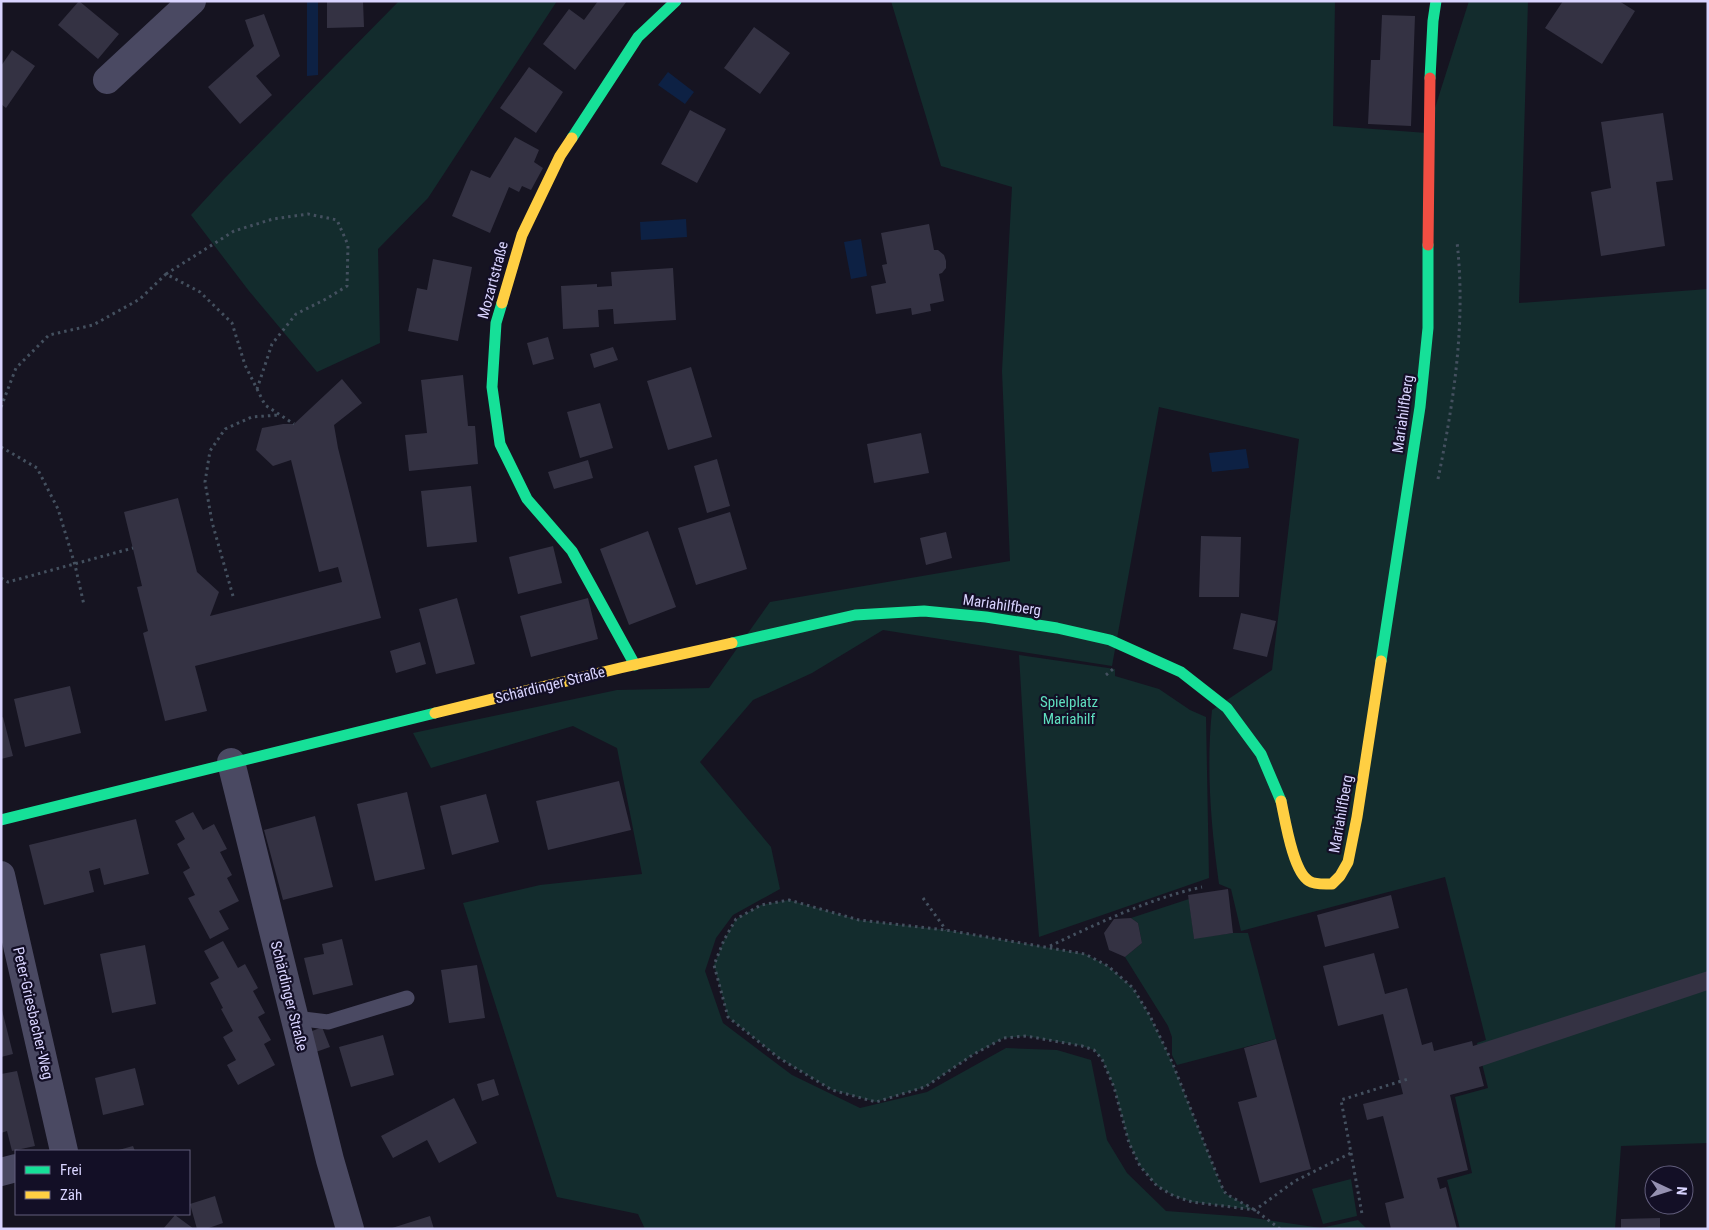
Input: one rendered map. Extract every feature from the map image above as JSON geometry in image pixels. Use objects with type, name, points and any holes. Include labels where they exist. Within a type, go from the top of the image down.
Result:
[{"type":"main road","name":"Mozartstraße","points":[[635,665],[572,551],[527,499],[500,444],[492,378],[496,323],[522,235],[560,156],[638,38],[676,1]]},
{"type":"main road","name":"Mariahilfberg","points":[[635,665],[855,614],[924,611],[986,617],[1057,628],[1110,640],[1181,672],[1227,708],[1262,754],[1281,801],[1299,869],[1308,881],[1318,884],[1332,884],[1340,876],[1348,862],[1357,817],[1420,407],[1428,328],[1429,95],[1432,21],[1436,1]]},
{"type":"main road","name":"Schärdinger Straße","points":[[1,820],[231,762],[635,665]]},
{"type":"street","points":[[107,80],[192,1]]},
{"type":"street","name":"Schärdinger Straße","points":[[231,762],[330,1160],[350,1229]]},
{"type":"street","name":"Peter-Griesbacher-Weg","points":[[1,875],[64,1150]]},
{"type":"street","points":[[1,1172],[15,1168]]},
{"type":"lane","points":[[295,1018],[328,1022],[407,998]]},
{"type":"path","points":[[1,407],[16,368],[49,335],[93,325],[140,299],[166,274],[234,231],[273,219],[308,214],[337,220],[348,245],[347,286],[296,314],[272,344],[257,389]]},
{"type":"path","points":[[166,274],[200,292],[232,323],[244,365],[265,405],[294,424]]},
{"type":"path","points":[[233,596],[212,522],[204,482],[210,451],[225,429],[252,417],[280,415]]},
{"type":"path","points":[[1,447],[37,468],[58,509],[75,565],[84,604]]},
{"type":"path","points":[[1,578],[8,582],[132,548]]},
{"type":"path","points":[[1050,947],[1141,906],[1175,893],[1202,887]]},
{"type":"path","points":[[923,898],[946,930]]},
{"type":"path","points":[[1280,1229],[1255,1210],[1226,1194],[1172,1062],[1150,1016],[1133,988],[1108,966],[1085,954],[946,930],[859,920],[789,900],[762,905],[736,919],[724,940],[714,965],[728,1017],[779,1058],[832,1090],[876,1102],[925,1087],[974,1054],[1004,1038],[1026,1036],[1094,1050],[1102,1059],[1114,1087],[1129,1143],[1140,1166],[1157,1186],[1174,1196],[1192,1202],[1255,1210],[1295,1181],[1351,1153]]},
{"type":"path","points":[[1362,1214],[1341,1100],[1408,1079]]},
{"type":"green space","points":[[399,1],[557,1],[428,198],[378,249],[380,343],[317,372],[249,291],[191,215]]},
{"type":"green space","points":[[891,1],[1335,1],[1333,126],[1427,133],[1469,1],[1528,1],[1519,303],[1708,289],[1708,1143],[1621,1146],[1615,1229],[1460,1229],[1447,1180],[1472,1173],[1455,1097],[1488,1088],[1477,1043],[1486,1040],[1445,877],[1241,931],[1231,889],[1219,884],[1209,776],[1212,710],[1272,670],[1299,439],[1159,407],[1112,666],[883,630],[812,673],[753,700],[700,762],[771,847],[780,889],[733,915],[716,938],[705,971],[723,1023],[792,1075],[860,1108],[927,1092],[1006,1048],[1057,1050],[1091,1060],[1107,1140],[1127,1173],[1166,1211],[1247,1217],[1321,1228],[1358,1220],[1367,1229],[645,1229],[638,1214],[557,1197],[463,903],[540,885],[642,874],[617,748],[573,726],[431,768],[413,733],[617,690],[709,688],[770,602],[1010,561],[1002,371],[1012,187],[941,166]]},
{"type":"green space","name":"Spielplatz Mariahilf","points":[[1019,655],[1115,669],[1115,676],[1159,689],[1190,710],[1206,717],[1209,878],[1039,937]]},
{"type":"green space","points":[[1189,899],[1194,938],[1248,933],[1276,1039],[1177,1065],[1172,1055],[1172,1037],[1168,1026],[1125,957],[1142,943],[1138,923],[1131,918]]},
{"type":"green space","points":[[789,900],[859,920],[946,930],[1085,954],[1108,966],[1133,988],[1150,1016],[1172,1062],[1226,1194],[1255,1210],[1192,1202],[1174,1196],[1157,1186],[1140,1166],[1129,1143],[1114,1087],[1102,1059],[1094,1050],[1082,1046],[1026,1036],[1004,1038],[974,1054],[925,1087],[876,1102],[832,1090],[779,1058],[728,1017],[714,965],[724,940],[736,919],[761,905]]},
{"type":"green space","points":[[1351,1179],[1357,1216],[1323,1224],[1312,1189]]},
{"type":"water","points":[[307,1],[318,1],[318,75],[307,76]]},
{"type":"water","points":[[668,72],[694,92],[685,104],[658,85]]},
{"type":"water","points":[[686,219],[687,237],[641,240],[640,222]]},
{"type":"water","points":[[861,239],[867,276],[851,279],[844,242]]},
{"type":"water","points":[[1246,449],[1249,468],[1212,472],[1209,453]]},
{"type":"building","points":[[79,1],[119,34],[98,59],[58,25]]},
{"type":"building","points":[[327,1],[363,1],[364,27],[327,28]]},
{"type":"building","points":[[598,1],[627,1],[575,70],[543,44],[569,9],[584,20]]},
{"type":"building","points":[[1563,1],[1619,1],[1635,11],[1602,64],[1545,28]]},
{"type":"building","points":[[264,14],[280,56],[256,76],[272,95],[240,124],[208,87],[254,46],[245,20]]},
{"type":"building","points":[[1382,15],[1415,16],[1411,126],[1368,124],[1371,60],[1380,60]]},
{"type":"building","points":[[754,27],[790,53],[760,94],[724,68]]},
{"type":"building","points":[[12,50],[35,66],[6,108],[1,104],[1,66]]},
{"type":"building","points":[[529,67],[563,92],[536,133],[500,108]]},
{"type":"building","points":[[690,110],[726,129],[697,183],[661,164]]},
{"type":"building","points":[[1663,113],[1673,180],[1656,182],[1665,246],[1601,256],[1591,192],[1611,188],[1601,122]]},
{"type":"building","points":[[515,137],[539,150],[534,162],[543,168],[531,190],[522,186],[519,192],[509,187],[490,233],[452,216],[471,170],[490,178]]},
{"type":"building","points":[[929,224],[934,250],[938,250],[944,255],[946,261],[946,268],[939,274],[944,301],[930,304],[931,311],[912,315],[911,308],[876,314],[871,286],[886,283],[882,265],[887,264],[881,233]]},
{"type":"building","points":[[433,259],[472,267],[458,341],[408,331],[417,288],[427,290]]},
{"type":"building","points":[[673,268],[676,320],[614,324],[613,309],[598,310],[599,327],[563,329],[561,286],[597,284],[597,287],[612,286],[611,272]]},
{"type":"building","points":[[548,337],[554,359],[533,365],[527,343]]},
{"type":"building","points":[[613,347],[618,360],[594,368],[590,354]]},
{"type":"building","points":[[691,367],[712,437],[668,450],[647,381]]},
{"type":"building","points":[[463,375],[468,426],[475,426],[478,464],[409,471],[405,435],[427,433],[421,380]]},
{"type":"building","points":[[342,379],[362,403],[334,425],[338,448],[381,618],[195,666],[207,711],[165,721],[143,633],[148,631],[137,587],[142,586],[124,512],[178,498],[197,572],[219,592],[210,616],[342,582],[338,567],[319,572],[291,460],[273,466],[256,450],[262,428],[294,424]]},
{"type":"building","points":[[600,403],[613,448],[580,458],[567,412]]},
{"type":"building","points":[[921,433],[929,473],[874,483],[867,444]]},
{"type":"building","points":[[717,459],[730,506],[707,513],[694,466]]},
{"type":"building","points":[[588,460],[593,478],[554,489],[548,472]]},
{"type":"building","points":[[471,486],[477,542],[427,547],[421,491]]},
{"type":"building","points":[[730,512],[747,569],[696,585],[678,528]]},
{"type":"building","points":[[648,531],[676,607],[629,625],[600,549]]},
{"type":"building","points":[[946,532],[952,558],[926,565],[920,538]]},
{"type":"building","points":[[1201,536],[1241,537],[1239,597],[1199,597]]},
{"type":"building","points":[[553,546],[562,583],[518,594],[509,557]]},
{"type":"building","points":[[457,598],[475,664],[436,674],[419,609]]},
{"type":"building","points":[[588,598],[598,639],[531,657],[520,616]]},
{"type":"building","points":[[1241,613],[1276,621],[1267,657],[1233,649]]},
{"type":"building","points":[[420,642],[426,664],[396,673],[390,651]]},
{"type":"building","points":[[70,686],[81,733],[25,747],[14,699]]},
{"type":"building","points":[[3,717],[13,756],[1,759],[1,718]]},
{"type":"building","points":[[619,781],[631,830],[548,850],[536,801]]},
{"type":"building","points":[[407,792],[425,869],[375,881],[357,804]]},
{"type":"building","points":[[486,794],[499,842],[452,855],[440,806]]},
{"type":"building","points":[[193,812],[203,830],[214,824],[227,849],[220,852],[232,875],[227,878],[239,901],[219,911],[229,929],[210,939],[188,898],[195,895],[183,872],[190,868],[177,844],[185,839],[175,821]]},
{"type":"building","points":[[315,816],[333,887],[283,900],[264,830]]},
{"type":"building","points":[[136,819],[149,874],[104,885],[100,868],[89,871],[94,892],[44,905],[29,845]]},
{"type":"building","points":[[1228,889],[1233,933],[1194,939],[1188,895]]},
{"type":"building","points":[[1391,895],[1399,928],[1325,947],[1317,915]]},
{"type":"building","points":[[1131,918],[1138,923],[1142,943],[1125,957],[1109,950],[1104,933],[1114,919]]},
{"type":"building","points":[[342,939],[353,985],[313,995],[304,958],[324,954],[322,944]]},
{"type":"building","points":[[223,941],[238,968],[245,964],[258,988],[253,991],[265,1013],[258,1017],[271,1040],[264,1044],[275,1065],[238,1085],[227,1065],[236,1060],[223,1037],[233,1031],[210,983],[219,978],[204,951]]},
{"type":"building","points":[[145,945],[156,1004],[112,1013],[100,954]]},
{"type":"building","points":[[1374,953],[1385,994],[1407,988],[1422,1045],[1432,1042],[1434,1051],[1472,1041],[1473,1046],[1708,971],[1708,990],[1479,1067],[1484,1086],[1450,1095],[1468,1170],[1437,1178],[1440,1189],[1446,1187],[1457,1229],[1391,1229],[1385,1203],[1404,1198],[1383,1116],[1367,1120],[1363,1104],[1403,1094],[1383,1014],[1338,1026],[1323,966]]},
{"type":"building","points":[[477,965],[485,1018],[449,1023],[441,970]]},
{"type":"building","points":[[1,1006],[13,1054],[1,1057]]},
{"type":"building","points":[[322,1027],[330,1047],[313,1053],[305,1034]]},
{"type":"building","points":[[383,1035],[394,1075],[351,1087],[339,1047]]},
{"type":"building","points":[[1276,1039],[1311,1169],[1260,1183],[1238,1102],[1257,1097],[1244,1048]]},
{"type":"building","points":[[135,1068],[144,1105],[103,1115],[95,1078]]},
{"type":"building","points":[[17,1071],[35,1146],[12,1151],[7,1131],[1,1133],[1,1074]]},
{"type":"building","points":[[494,1079],[499,1095],[482,1101],[477,1084]]},
{"type":"building","points":[[454,1098],[477,1143],[439,1163],[427,1140],[393,1158],[381,1136]]},
{"type":"building","points":[[133,1146],[135,1150],[119,1150]]},
{"type":"building","points":[[215,1196],[223,1223],[206,1229],[197,1229],[190,1204]]},
{"type":"building","points":[[175,1215],[194,1229],[163,1229]]},
{"type":"building","points":[[430,1216],[434,1229],[392,1229],[392,1228]]},
{"type":"building","points":[[1660,1218],[1660,1229],[1621,1229],[1621,1219]]},
{"type":"traffic: fast","points":[[572,138],[638,37],[676,1]]},
{"type":"traffic: fast","points":[[1430,78],[1436,1]]},
{"type":"traffic: fast","points":[[1381,661],[1420,407],[1428,328],[1428,245]]},
{"type":"traffic: fast","points":[[502,303],[496,323],[492,387],[500,444],[527,499],[572,551],[635,665]]},
{"type":"traffic: fast","points":[[732,643],[855,615],[924,611],[986,617],[1057,628],[1110,640],[1181,672],[1227,708],[1261,754],[1281,801]]},
{"type":"traffic: fast","points":[[1,820],[435,713]]},
{"type":"traffic: slow","points":[[502,303],[522,235],[560,156],[572,138]]},
{"type":"traffic: slow","points":[[435,713],[732,643]]},
{"type":"traffic: slow","points":[[1281,801],[1290,844],[1303,876],[1314,883],[1332,884],[1340,876],[1348,862],[1357,817],[1381,661]]},
{"type":"traffic: jam","points":[[1428,245],[1430,78]]}]
